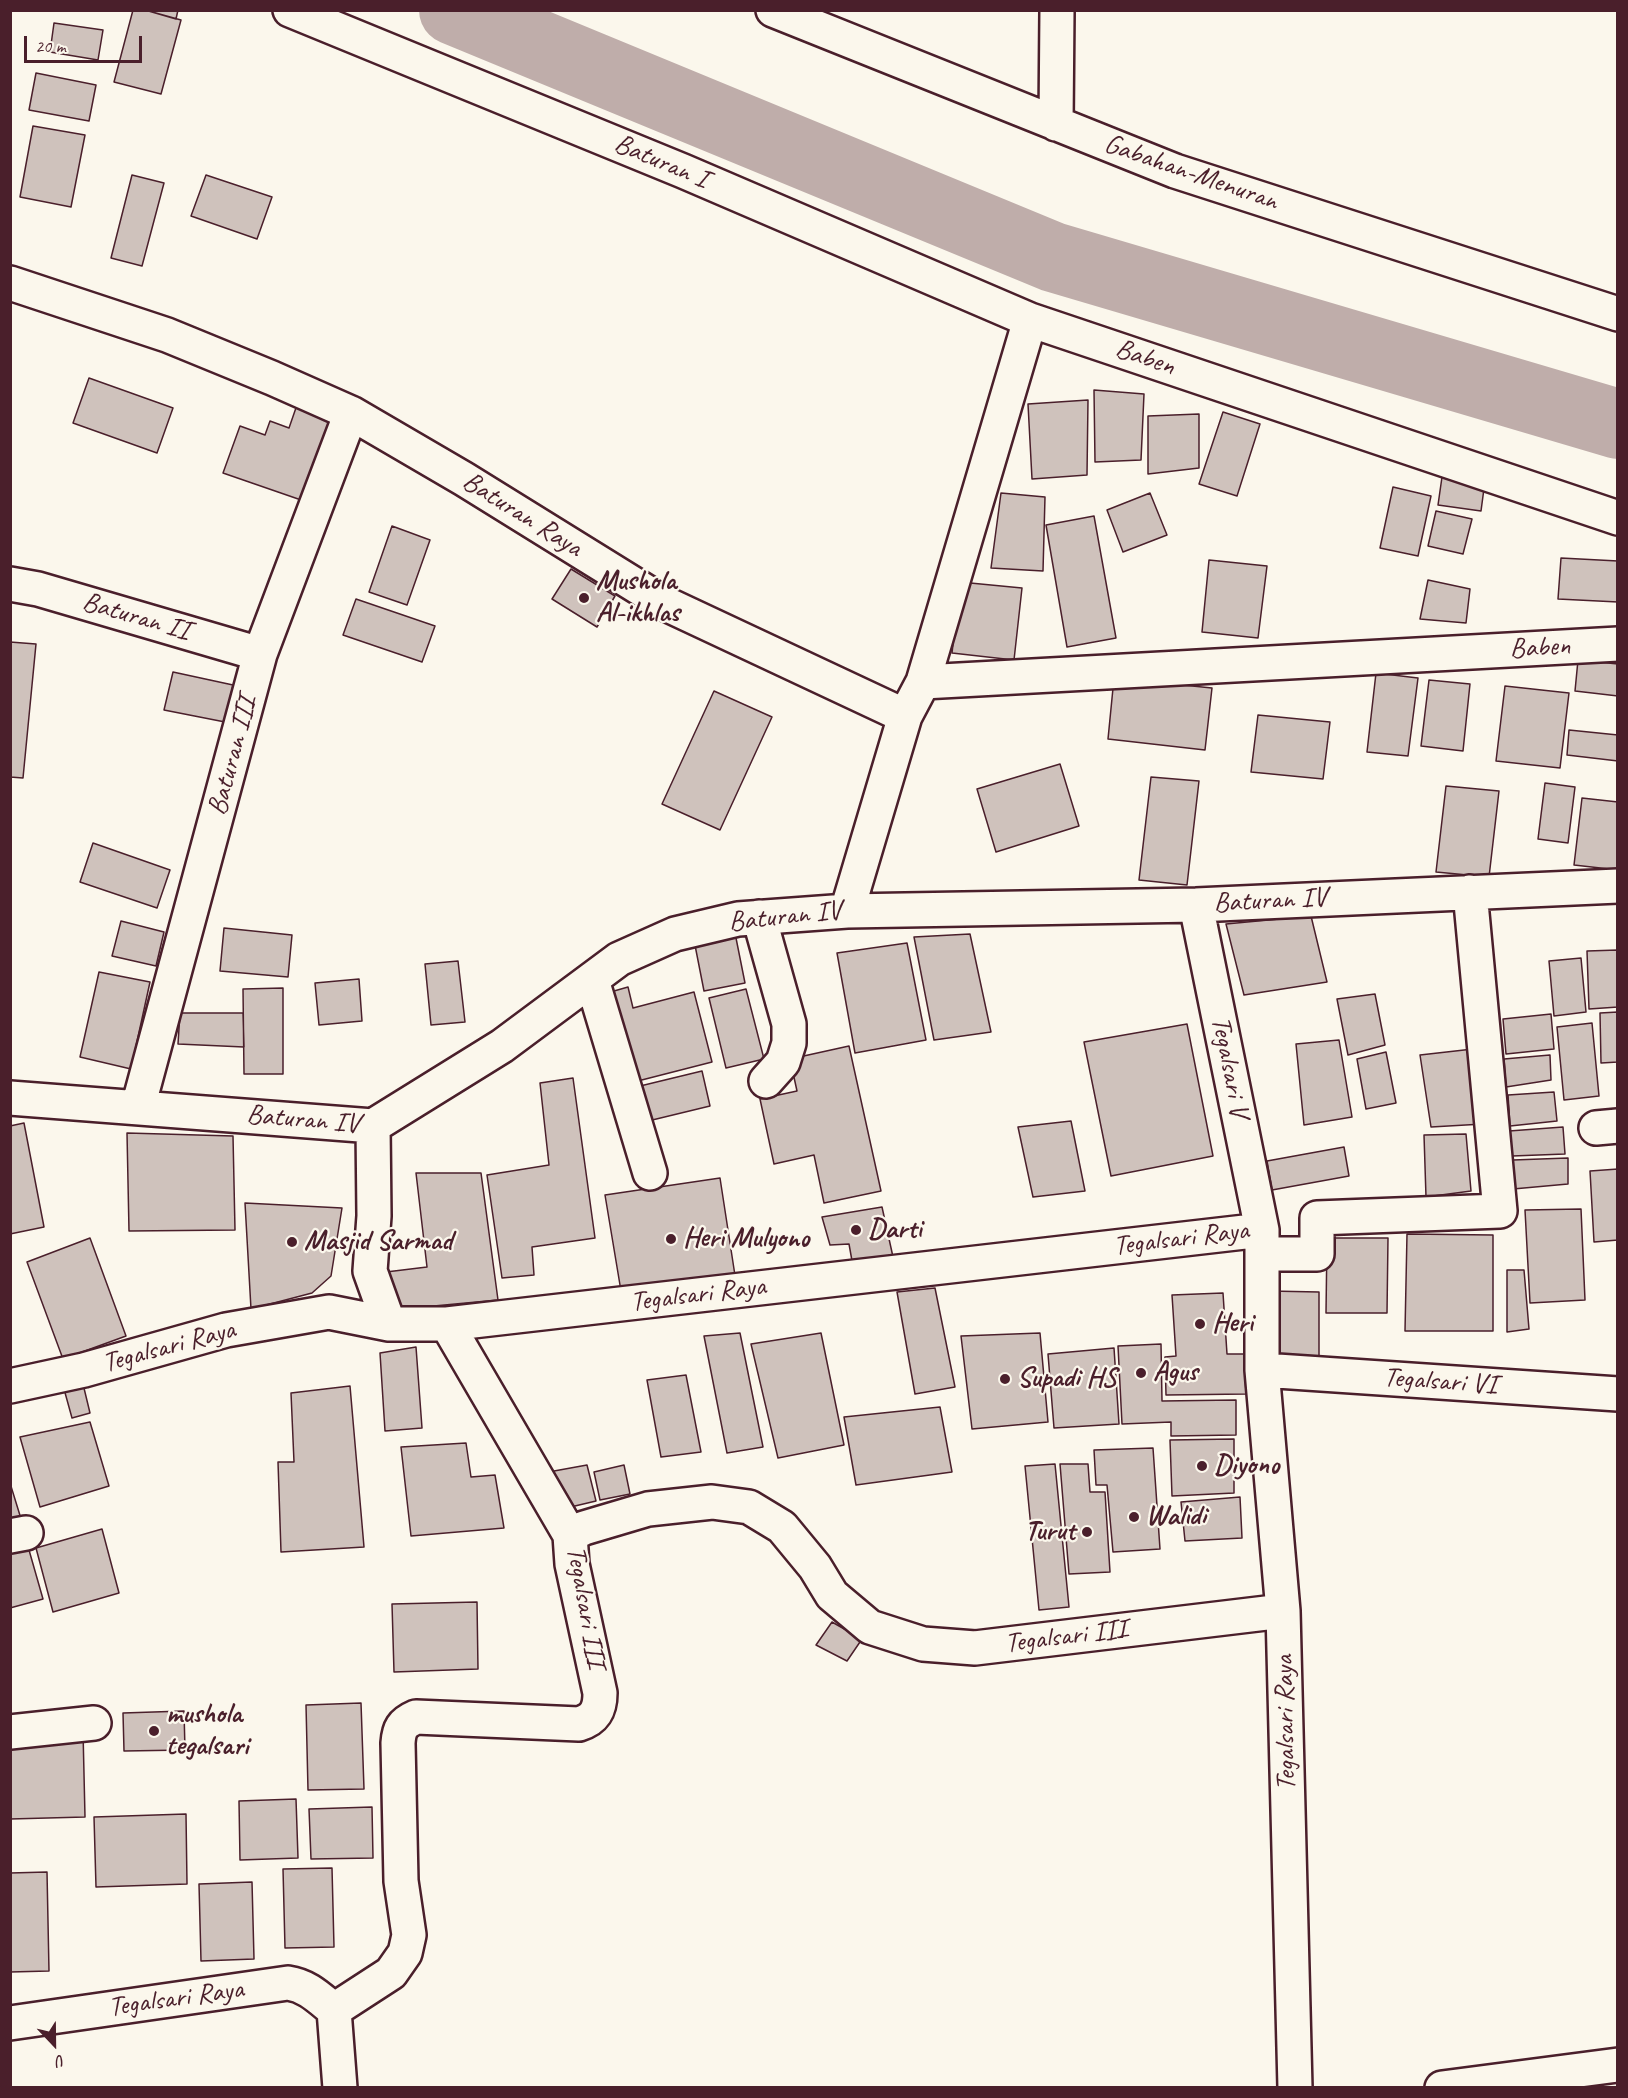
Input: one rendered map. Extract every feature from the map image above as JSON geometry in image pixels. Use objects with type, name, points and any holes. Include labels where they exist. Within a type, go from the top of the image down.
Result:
[{"type":"street","name":"Baturan I","points":[[291,10],[683,171],[1030,320]]},
{"type":"street","name":"Gabahan-Menuran","points":[[773,10],[1175,171],[1617,314]]},
{"type":"street","points":[[1056,124],[1057,10]]},
{"type":"street","name":"Baturan Raya","points":[[10,283],[167,335],[351,413],[464,478],[664,603],[905,716]]},
{"type":"street","name":"Baben","points":[[1030,320],[1617,518]]},
{"type":"street","points":[[848,911],[905,716],[923,682],[1030,320]]},
{"type":"street","name":"Baturan III","points":[[138,1107],[261,654],[351,413]]},
{"type":"street","name":"Baturan II","points":[[10,584],[38,589],[261,654]]},
{"type":"street","name":"Baben","points":[[923,682],[1617,644]]},
{"type":"street","name":"Baturan IV","points":[[10,1098],[373,1126],[502,1046],[619,959],[675,934],[738,918],[848,911],[1196,905],[1617,886]]},
{"type":"street","points":[[1262,1242],[1317,1254],[1317,1218],[1500,1211],[1470,892]]},
{"type":"street","name":"Tegalsari V","points":[[1196,905],[1262,1242]]},
{"type":"street","points":[[759,917],[789,1024],[789,1043],[783,1062],[766,1081]]},
{"type":"street","points":[[592,980],[650,1173]]},
{"type":"street","points":[[373,1126],[375,1216],[370,1271],[389,1324]]},
{"type":"street","name":"Tegalsari Raya","points":[[10,1386],[84,1370],[226,1330],[329,1312],[389,1324],[447,1324],[1262,1242],[1262,1370],[1283,1611],[1295,2088]]},
{"type":"street","points":[[329,1312],[370,1271]]},
{"type":"street","points":[[447,1324],[570,1535]]},
{"type":"street","name":"Tegalsari VI","points":[[1262,1370],[1617,1394]]},
{"type":"street","name":"Tegalsari III","points":[[334,2010],[391,1973],[405,1953],[409,1935],[401,1881],[398,1743],[399,1730],[406,1722],[416,1717],[579,1724],[588,1722],[597,1714],[600,1694],[572,1564],[570,1535],[584,1528],[648,1509],[712,1502],[749,1506],[782,1527],[815,1567],[832,1595],[870,1627],[923,1644],[975,1648],[1283,1611]]},
{"type":"street","points":[[10,1732],[94,1723]]},
{"type":"street","name":"Tegalsari Raya","points":[[10,2023],[288,1983],[301,1985],[334,2010]]},
{"type":"street","points":[[334,2010],[340,2088]]},
{"type":"street","points":[[1442,2088],[1571,2080],[1617,2065]]},
{"type":"building","points":[[133,10],[145,10],[181,20],[161,94],[114,82]]},
{"type":"building","points":[[145,10],[178,10],[176,19]]},
{"type":"building","points":[[54,23],[103,30],[98,60],[50,52]]},
{"type":"building","points":[[36,73],[96,85],[89,121],[29,110]]},
{"type":"building","points":[[33,126],[85,135],[71,207],[20,197]]},
{"type":"building","points":[[132,175],[164,183],[142,266],[111,258]]},
{"type":"building","points":[[206,175],[272,197],[257,239],[191,216]]},
{"type":"building","points":[[89,378],[173,408],[157,453],[73,423]]},
{"type":"building","points":[[1094,390],[1144,394],[1141,460],[1095,462]]},
{"type":"building","points":[[1088,400],[1087,475],[1032,479],[1028,404]]},
{"type":"building","points":[[298,402],[335,415],[304,501],[223,473],[240,426],[265,435],[270,421],[289,428]]},
{"type":"building","points":[[1223,412],[1260,424],[1237,496],[1199,484]]},
{"type":"building","points":[[1199,414],[1199,468],[1148,474],[1148,416]]},
{"type":"building","points":[[1443,470],[1485,481],[1481,511],[1438,505]]},
{"type":"building","points":[[1393,487],[1431,496],[1418,556],[1380,548]]},
{"type":"building","points":[[1001,493],[1045,497],[1043,571],[991,568]]},
{"type":"building","points":[[1150,493],[1167,535],[1123,552],[1107,510]]},
{"type":"building","points":[[1436,511],[1472,519],[1463,554],[1428,546]]},
{"type":"building","points":[[1094,516],[1116,638],[1067,647],[1046,525]]},
{"type":"building","points":[[392,526],[430,540],[407,605],[369,592]]},
{"type":"building","points":[[1561,558],[1618,561],[1618,602],[1558,599]]},
{"type":"building","points":[[1209,560],[1267,566],[1258,638],[1202,632]]},
{"type":"building","name":"Mushola Al-ikhlas","points":[[571,569],[615,596],[597,627],[552,599]]},
{"type":"building","points":[[1428,580],[1470,589],[1466,623],[1420,619]]},
{"type":"building","points":[[960,582],[1022,588],[1014,660],[952,653]]},
{"type":"building","points":[[356,599],[435,626],[422,662],[343,635]]},
{"type":"building","points":[[10,642],[36,644],[23,778],[10,777]]},
{"type":"building","points":[[1578,660],[1618,664],[1618,696],[1575,691]]},
{"type":"building","points":[[173,672],[233,685],[225,722],[164,710]]},
{"type":"building","points":[[1376,673],[1418,678],[1408,756],[1367,752]]},
{"type":"building","points":[[1114,678],[1212,688],[1205,750],[1108,739]]},
{"type":"building","points":[[1429,680],[1470,684],[1463,751],[1421,746]]},
{"type":"building","points":[[1505,686],[1569,693],[1560,768],[1496,761]]},
{"type":"building","points":[[714,691],[772,717],[720,830],[662,804]]},
{"type":"building","points":[[1258,715],[1330,722],[1323,779],[1251,772]]},
{"type":"building","points":[[1569,730],[1618,735],[1618,761],[1567,755]]},
{"type":"building","points":[[1060,764],[1079,826],[996,852],[977,789]]},
{"type":"building","points":[[1151,777],[1199,781],[1187,885],[1139,880]]},
{"type":"building","points":[[1545,783],[1575,787],[1568,843],[1538,839]]},
{"type":"building","points":[[1446,786],[1499,791],[1489,877],[1436,872]]},
{"type":"building","points":[[1582,798],[1618,802],[1618,870],[1574,865]]},
{"type":"building","points":[[93,843],[170,870],[157,908],[80,882]]},
{"type":"building","points":[[1311,916],[1327,982],[1244,995],[1226,924]]},
{"type":"building","points":[[121,921],[164,932],[156,966],[112,956]]},
{"type":"building","points":[[224,928],[292,935],[288,977],[220,971]]},
{"type":"building","points":[[734,928],[745,983],[704,991],[693,935]]},
{"type":"building","points":[[970,934],[991,1032],[934,1040],[914,937]]},
{"type":"building","points":[[907,943],[926,1040],[855,1053],[837,953]]},
{"type":"building","points":[[1618,950],[1618,1007],[1589,1009],[1587,951]]},
{"type":"building","points":[[1581,958],[1586,1012],[1554,1016],[1549,961]]},
{"type":"building","points":[[458,961],[465,1022],[431,1025],[425,964]]},
{"type":"building","points":[[99,972],[150,982],[131,1069],[80,1057]]},
{"type":"building","points":[[359,979],[362,1021],[319,1025],[315,983]]},
{"type":"building","points":[[628,987],[633,1008],[694,992],[712,1062],[630,1083],[607,993]]},
{"type":"building","points":[[283,988],[283,1074],[244,1074],[243,989]]},
{"type":"building","points":[[746,989],[764,1059],[726,1068],[709,998]]},
{"type":"building","points":[[1375,994],[1385,1045],[1348,1055],[1337,999]]},
{"type":"building","points":[[1618,1012],[1618,1062],[1601,1063],[1600,1013]]},
{"type":"building","points":[[180,1013],[243,1013],[244,1047],[178,1044]]},
{"type":"building","points":[[1551,1014],[1554,1049],[1506,1054],[1503,1019]]},
{"type":"building","points":[[1592,1023],[1599,1096],[1564,1100],[1557,1027]]},
{"type":"building","points":[[1187,1024],[1213,1156],[1111,1176],[1084,1042]]},
{"type":"building","points":[[1339,1040],[1352,1117],[1304,1125],[1296,1044]]},
{"type":"building","points":[[849,1046],[881,1191],[824,1203],[814,1155],[774,1164],[760,1099],[797,1091],[790,1059]]},
{"type":"building","points":[[1473,1049],[1483,1124],[1431,1127],[1420,1055]]},
{"type":"building","points":[[1386,1052],[1396,1103],[1366,1109],[1357,1059]]},
{"type":"building","points":[[1550,1055],[1551,1080],[1506,1087],[1504,1059]]},
{"type":"building","points":[[702,1071],[710,1106],[644,1122],[636,1087]]},
{"type":"building","points":[[573,1078],[595,1238],[532,1247],[534,1275],[502,1278],[487,1175],[549,1165],[540,1083]]},
{"type":"building","points":[[1554,1092],[1557,1121],[1510,1126],[1508,1095]]},
{"type":"building","points":[[1071,1121],[1085,1191],[1033,1197],[1018,1127]]},
{"type":"building","points":[[24,1123],[44,1227],[10,1234],[10,1126]]},
{"type":"building","points":[[1563,1127],[1565,1154],[1512,1156],[1509,1131]]},
{"type":"building","points":[[127,1133],[233,1136],[235,1230],[129,1231]]},
{"type":"building","points":[[1466,1134],[1471,1191],[1426,1197],[1424,1135]]},
{"type":"building","points":[[1344,1147],[1349,1176],[1272,1190],[1267,1161]]},
{"type":"building","points":[[1568,1158],[1568,1184],[1513,1189],[1513,1160]]},
{"type":"building","points":[[1618,1169],[1618,1240],[1594,1242],[1590,1171]]},
{"type":"building","points":[[416,1173],[481,1173],[498,1300],[391,1310],[386,1272],[427,1267]]},
{"type":"building","name":"Heri Mulyono","points":[[720,1178],[736,1282],[621,1291],[605,1195]]},
{"type":"building","name":"Masjid Sarmad","points":[[245,1203],[342,1208],[331,1276],[312,1293],[251,1309]]},
{"type":"building","name":"Darti","points":[[882,1207],[895,1266],[854,1272],[849,1244],[830,1245],[822,1217]]},
{"type":"building","points":[[1581,1209],[1585,1300],[1530,1303],[1525,1210]]},
{"type":"building","points":[[1407,1234],[1493,1235],[1493,1331],[1405,1331]]},
{"type":"building","points":[[90,1238],[126,1336],[63,1359],[27,1262]]},
{"type":"building","points":[[1327,1238],[1388,1238],[1387,1313],[1326,1313]]},
{"type":"building","points":[[1507,1270],[1524,1270],[1529,1329],[1507,1332]]},
{"type":"building","points":[[935,1288],[955,1387],[915,1394],[897,1292]]},
{"type":"building","points":[[1269,1291],[1319,1292],[1319,1359],[1269,1358]]},
{"type":"building","name":"Heri","points":[[1223,1293],[1227,1354],[1244,1354],[1246,1394],[1166,1395],[1165,1357],[1176,1356],[1172,1295]]},
{"type":"building","points":[[740,1333],[763,1447],[727,1453],[704,1336]]},
{"type":"building","points":[[821,1333],[844,1445],[778,1458],[751,1344]]},
{"type":"building","name":"Supadi HS","points":[[1040,1333],[1048,1422],[972,1429],[961,1336]]},
{"type":"building","name":"Agus","points":[[1161,1344],[1162,1401],[1236,1400],[1236,1435],[1171,1436],[1171,1422],[1122,1424],[1118,1346]]},
{"type":"building","points":[[416,1347],[422,1428],[385,1431],[380,1353]]},
{"type":"building","points":[[1114,1348],[1119,1424],[1054,1428],[1048,1354]]},
{"type":"building","points":[[686,1375],[701,1452],[661,1457],[647,1380]]},
{"type":"building","points":[[83,1384],[90,1413],[72,1418],[64,1389]]},
{"type":"building","points":[[350,1386],[364,1547],[281,1552],[278,1462],[294,1462],[291,1393]]},
{"type":"building","points":[[940,1407],[952,1472],[856,1485],[844,1417]]},
{"type":"building","points":[[90,1422],[109,1486],[40,1507],[20,1437]]},
{"type":"building","name":"Diyono","points":[[1234,1439],[1234,1493],[1172,1496],[1170,1440]]},
{"type":"building","points":[[466,1443],[471,1477],[495,1475],[504,1528],[411,1536],[401,1447]]},
{"type":"building","name":"Walidi","points":[[1153,1448],[1160,1549],[1113,1552],[1107,1485],[1096,1485],[1094,1450]]},
{"type":"building","points":[[1055,1464],[1069,1607],[1039,1610],[1025,1466]]},
{"type":"building","name":"Turut","points":[[1060,1464],[1088,1464],[1090,1492],[1105,1492],[1110,1572],[1069,1574]]},
{"type":"building","points":[[587,1465],[596,1501],[558,1510],[554,1471]]},
{"type":"building","points":[[624,1465],[630,1494],[600,1500],[594,1472]]},
{"type":"building","points":[[10,1483],[22,1522],[10,1525]]},
{"type":"building","points":[[1240,1497],[1242,1538],[1185,1541],[1181,1502]]},
{"type":"building","points":[[102,1529],[119,1593],[53,1612],[36,1548]]},
{"type":"building","points":[[25,1536],[43,1599],[10,1608],[10,1541]]},
{"type":"building","points":[[477,1602],[478,1669],[394,1672],[392,1604]]},
{"type":"building","points":[[832,1622],[862,1639],[847,1661],[816,1645]]},
{"type":"building","points":[[361,1703],[364,1789],[308,1790],[306,1705]]},
{"type":"building","name":"mushola tegalsari","points":[[184,1711],[185,1750],[124,1751],[123,1713]]},
{"type":"building","points":[[83,1731],[85,1817],[10,1819],[10,1733]]},
{"type":"building","points":[[296,1799],[298,1858],[240,1860],[239,1801]]},
{"type":"building","points":[[372,1807],[373,1858],[311,1859],[309,1809]]},
{"type":"building","points":[[186,1814],[187,1884],[96,1887],[94,1817]]},
{"type":"building","points":[[332,1868],[334,1947],[285,1948],[283,1869]]},
{"type":"building","points":[[47,1872],[49,1971],[10,1972],[10,1873]]},
{"type":"building","points":[[252,1882],[254,1959],[201,1961],[199,1884]]},
{"type":"waterway","points":[[454,10],[1053,257],[1618,424]]},
{"type":"place","name":"Mushola Al-ikhlas","points":[[584,598]]},
{"type":"place","name":"Darti","points":[[856,1230]]},
{"type":"place","name":"Heri Mulyono","points":[[671,1239]]},
{"type":"place","name":"Masjid Sarmad","points":[[292,1242]]},
{"type":"place","name":"Heri","points":[[1200,1324]]},
{"type":"place","name":"Agus","points":[[1141,1373]]},
{"type":"place","name":"Supadi HS","points":[[1005,1379]]},
{"type":"place","name":"Diyono","points":[[1202,1466]]},
{"type":"place","name":"Walidi","points":[[1134,1517]]},
{"type":"place","name":"Turut","points":[[1087,1532]]},
{"type":"place","name":"mushola tegalsari","points":[[154,1731]]}]
